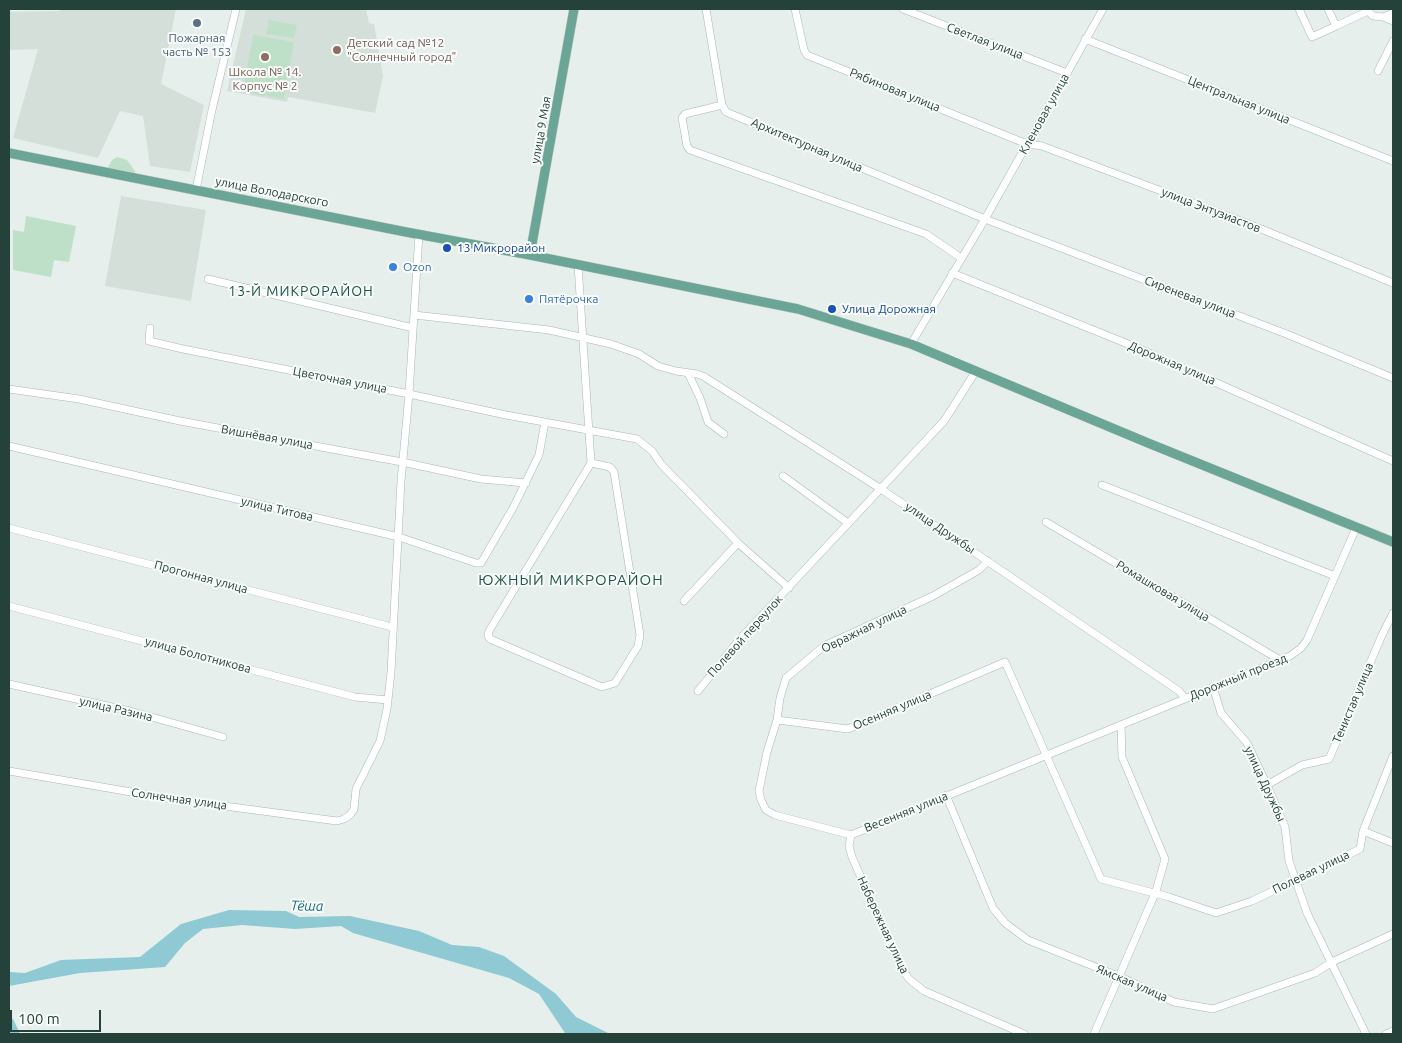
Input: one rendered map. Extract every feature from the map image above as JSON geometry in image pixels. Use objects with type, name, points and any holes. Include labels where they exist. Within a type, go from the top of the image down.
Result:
[{"type":"main road","name":"улица 9 Мая","points":[[530,255],[574,9]]},
{"type":"main road","name":"улица Володарского","points":[[9,153],[731,294],[798,310],[911,344],[1393,542]]},
{"type":"street","points":[[196,190],[212,110],[236,9]]},
{"type":"street","points":[[706,9],[722,105],[684,114],[682,118],[687,146],[690,150],[926,234],[961,258]]},
{"type":"street","name":"Рябиновая улица","points":[[795,9],[806,55],[1027,144]]},
{"type":"street","name":"Светлая улица","points":[[903,9],[1067,73]]},
{"type":"street","name":"Кленовая улица","points":[[911,344],[986,219],[1103,9]]},
{"type":"street","points":[[1299,9],[1312,37],[1368,11],[1373,16],[1393,21]]},
{"type":"street","points":[[1328,9],[1336,26]]},
{"type":"street","points":[[1383,17],[1393,13]]},
{"type":"street","name":"Центральная улица","points":[[1085,39],[1393,161]]},
{"type":"street","points":[[1378,71],[1393,41]]},
{"type":"street","name":"Архитектурная улица","points":[[722,105],[726,112],[986,219]]},
{"type":"street","name":"улица Энтузиастов","points":[[1027,144],[1042,146],[1249,224],[1393,283]]},
{"type":"street","name":"Сиреневая улица","points":[[986,219],[1284,333],[1393,378]]},
{"type":"street","points":[[388,700],[402,462],[409,394],[419,234]]},
{"type":"street","points":[[578,265],[591,463],[489,631],[488,636],[490,639],[602,687],[615,683],[638,646],[640,635],[614,472],[610,467],[591,463]]},
{"type":"street","name":"Дорожная улица","points":[[952,273],[1133,346],[1391,460]]},
{"type":"street","points":[[208,279],[413,328]]},
{"type":"street","name":"улица Дружбы","points":[[414,315],[549,330],[611,344],[638,354],[658,366],[703,376],[882,489],[1179,691],[1185,698]]},
{"type":"street","name":"Цветочная улица","points":[[150,328],[149,341],[239,361],[589,431]]},
{"type":"street","points":[[788,588],[882,489],[944,420],[976,371]]},
{"type":"street","points":[[688,373],[700,398],[708,422],[724,434]]},
{"type":"street","name":"Вишнёвая улица","points":[[9,388],[79,399],[180,421],[402,462],[481,479],[526,483]]},
{"type":"street","points":[[526,483],[538,456],[544,422]]},
{"type":"street","name":"Полевой переулок","points":[[589,431],[637,439],[652,451],[661,464],[738,543],[788,588],[739,640],[698,691]]},
{"type":"street","name":"улица Титова","points":[[9,446],[399,537],[476,563],[481,563],[526,483]]},
{"type":"street","points":[[783,476],[848,523]]},
{"type":"street","points":[[1102,485],[1335,576]]},
{"type":"street","name":"Ромашковая улица","points":[[1046,522],[1280,660]]},
{"type":"street","name":"Прогонная улица","points":[[9,528],[392,627]]},
{"type":"street","name":"Дорожный проезд","points":[[1047,755],[1290,656],[1301,648],[1307,640],[1356,528]]},
{"type":"street","points":[[684,601],[738,543]]},
{"type":"street","name":"Овражная улица","points":[[766,810],[759,791],[786,678],[824,646],[933,596],[979,570],[988,561]]},
{"type":"street","name":"улица Болотникова","points":[[9,606],[355,697],[388,700]]},
{"type":"street","name":"Тенистая улица","points":[[1267,785],[1302,765],[1329,759],[1393,613]]},
{"type":"street","name":"Осенняя улица","points":[[777,720],[848,729],[1003,663],[1047,755]]},
{"type":"street","name":"улица Разина","points":[[9,684],[130,711],[223,737]]},
{"type":"street","name":"улица Дружбы","points":[[1213,687],[1221,713],[1247,743],[1267,785],[1285,827],[1289,860],[1307,912],[1366,1034]]},
{"type":"street","name":"Солнечная улица","points":[[9,771],[172,799],[337,820],[344,819],[354,809],[356,789],[380,741],[388,700]]},
{"type":"street","points":[[1094,1034],[1156,892],[1165,859],[1122,757],[1121,724]]},
{"type":"street","points":[[1047,755],[1102,879],[1156,892]]},
{"type":"street","name":"Весенняя улица","points":[[766,810],[775,815],[851,835],[1047,755]]},
{"type":"street","name":"Полевая улица","points":[[1156,892],[1216,913],[1252,901],[1360,849],[1363,830],[1393,756]]},
{"type":"street","name":"Ямская улица","points":[[946,795],[993,908],[1006,923],[1028,940],[1118,976],[1174,1002],[1213,1009],[1315,973],[1332,962],[1393,934]]},
{"type":"street","points":[[1363,830],[1393,843]]},
{"type":"street","name":"Набережная улица","points":[[851,835],[849,846],[852,856],[909,980],[924,991],[1024,1034]]},
{"type":"street","points":[[1386,1034],[1393,1031]]},
{"type":"shaded area","points":[[61,9],[176,9],[161,84],[204,105],[190,172],[150,166],[143,116],[120,111],[98,158],[13,138],[38,49],[9,50],[9,12],[59,11]]},
{"type":"shaded area","points":[[246,9],[366,9],[369,23],[374,24],[383,76],[375,113],[288,97],[287,102],[227,91]]},
{"type":"shaded area","points":[[121,196],[206,210],[191,301],[105,286]]},
{"type":"green space","points":[[269,20],[297,25],[294,38],[266,34]]},
{"type":"green space","points":[[253,35],[294,42],[284,99],[243,92]]},
{"type":"green space","points":[[117,157],[127,160],[135,174],[107,169],[112,160]]},
{"type":"green space","points":[[26,216],[76,226],[69,262],[54,260],[51,277],[13,270],[13,230],[24,232]]},
{"type":"water","points":[[229,910],[286,911],[299,917],[350,916],[419,931],[452,945],[479,947],[504,956],[556,994],[576,1017],[610,1034],[565,1033],[539,994],[509,978],[353,933],[341,926],[295,929],[242,925],[203,929],[185,943],[165,967],[80,973],[9,986],[9,972],[25,973],[61,960],[140,957],[181,924]]},
{"type":"waterway","points":[[9,1023],[14,1034]]},
{"type":"place","name":"Пожарная часть № 153","points":[[197,23]]},
{"type":"place","name":"Детский сад №12 \"Солнечный город\"","points":[[337,50]]},
{"type":"place","name":"Школа № 14. Корпус № 2","points":[[265,57]]},
{"type":"place","name":"13 Микрорайон","points":[[447,248]]},
{"type":"place","name":"Ozon","points":[[393,267]]},
{"type":"place","name":"Пятёрочка","points":[[529,299]]},
{"type":"place","name":"Улица Дорожная","points":[[832,309]]},
{"type":"district","name":"13-Й МИКРОРАЙОН","points":[[301,291]]},
{"type":"district","name":"ЮЖНЫЙ МИКРОРАЙОН","points":[[571,580]]},
{"type":"water label","name":"Тёша","points":[[307,906]]}]
